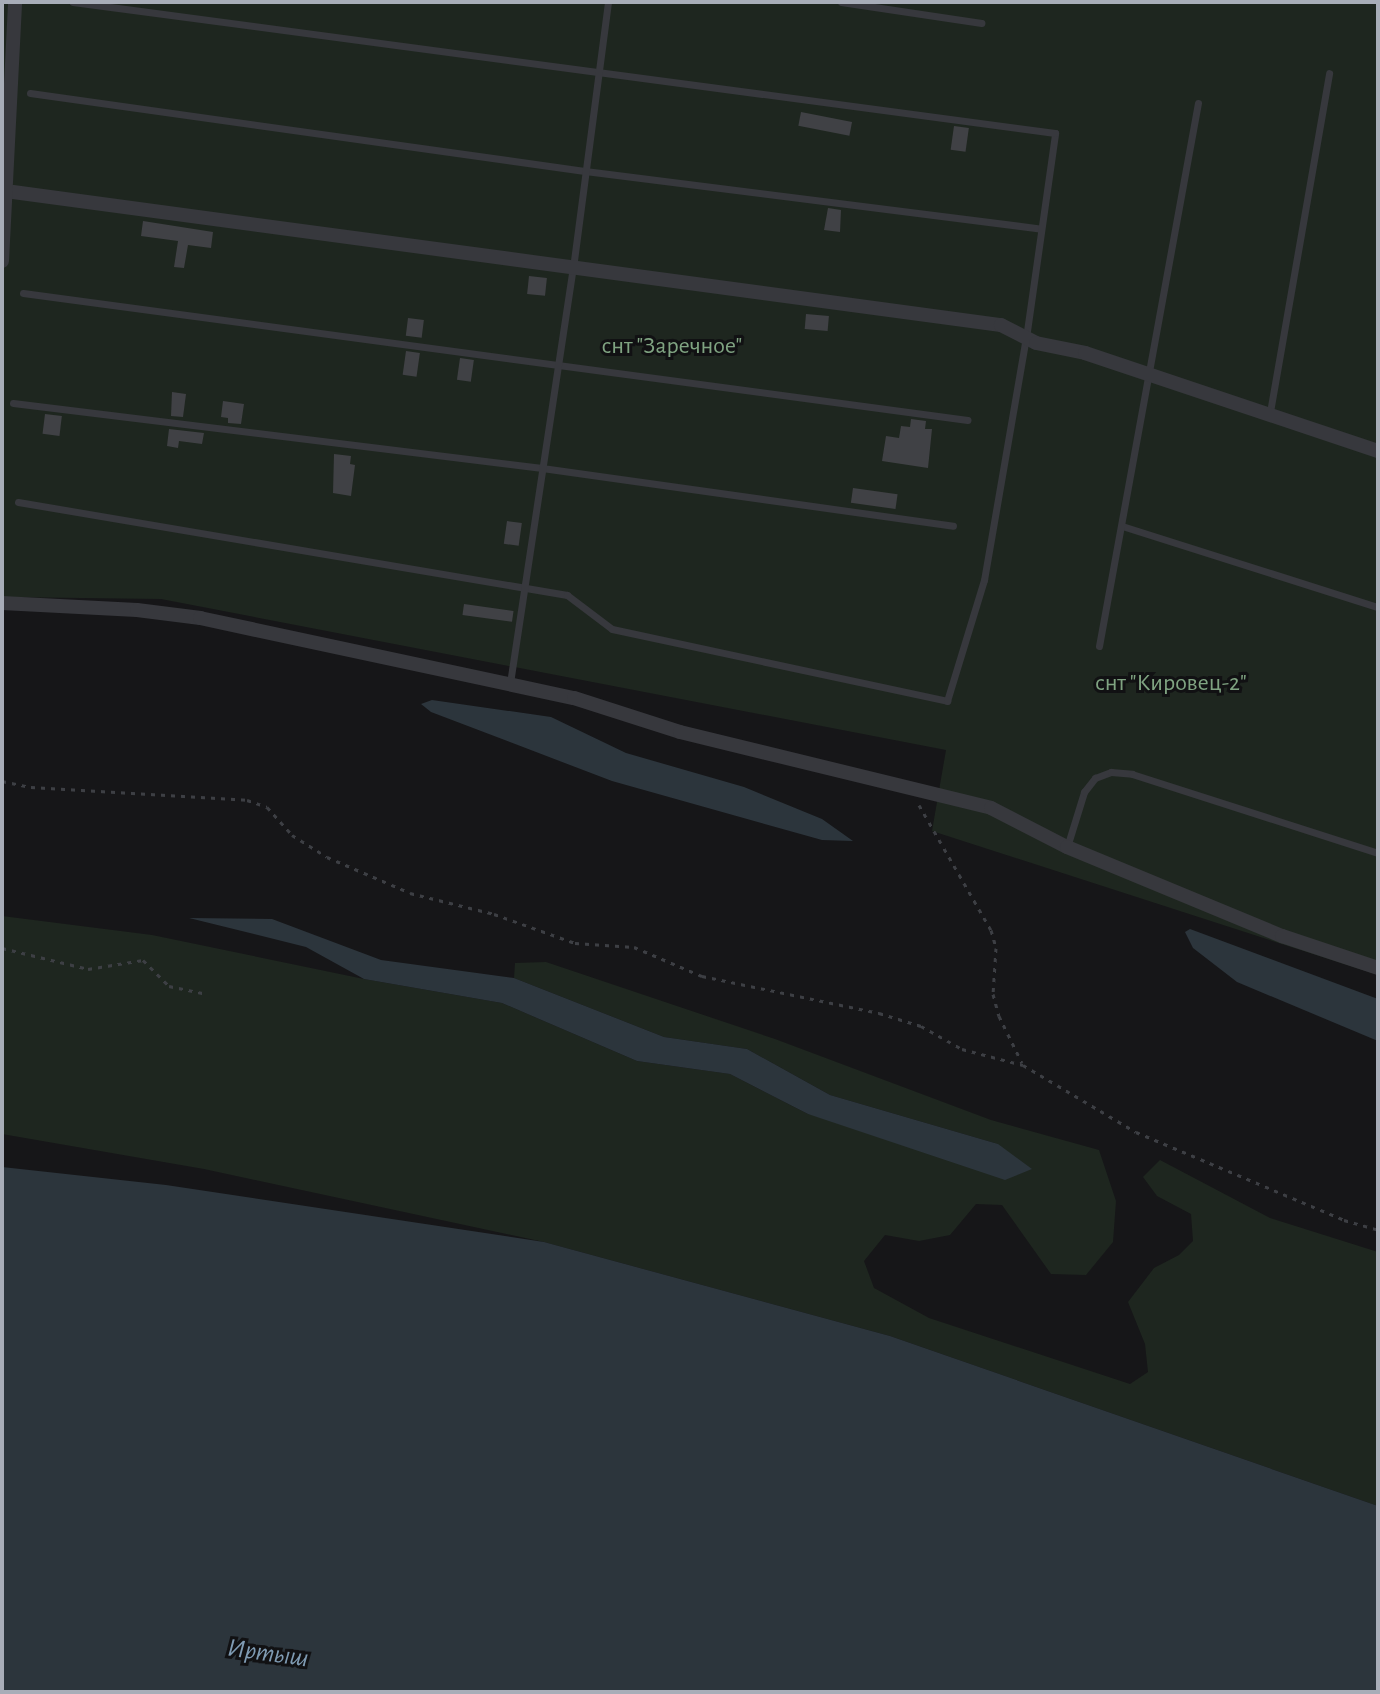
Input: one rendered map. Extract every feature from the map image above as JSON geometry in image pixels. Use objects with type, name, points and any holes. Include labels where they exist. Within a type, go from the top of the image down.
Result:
[{"type":"street","points":[[2,261],[15,2]]},
{"type":"street","points":[[13,192],[1001,325],[1026,338],[1270,412],[1378,451]]},
{"type":"street","points":[[2,603],[169,613],[574,698],[680,732],[991,808],[1067,847],[1282,936],[1378,968]]},
{"type":"lane","points":[[18,502],[567,595],[612,629],[947,701],[984,580],[1026,338],[1039,228],[1055,133],[73,2]]},
{"type":"lane","points":[[510,685],[573,268],[608,2]]},
{"type":"lane","points":[[841,2],[981,23]]},
{"type":"lane","points":[[1270,412],[1329,73]]},
{"type":"lane","points":[[30,93],[585,171],[1039,228]]},
{"type":"lane","points":[[1099,646],[1198,103]]},
{"type":"lane","points":[[23,293],[967,420]]},
{"type":"lane","points":[[13,403],[542,468],[953,526]]},
{"type":"lane","points":[[1122,526],[1378,607]]},
{"type":"lane","points":[[1067,847],[1084,792],[1095,778],[1111,772],[1132,774],[1378,853]]},
{"type":"path","points":[[2,781],[31,787],[247,800],[267,807],[292,835],[327,857],[410,893],[494,914],[575,943],[634,947],[702,976],[879,1013],[921,1026],[962,1049],[1023,1065],[1136,1132],[1344,1220],[1378,1230]]},
{"type":"path","points":[[899,787],[922,807],[991,930],[996,948],[993,994],[999,1016],[1023,1065]]},
{"type":"path","points":[[2,948],[88,969],[143,960],[169,986],[202,993]]},
{"type":"green space","name":"снт \"Заречное\"","points":[[2,2],[1378,2],[1378,975],[932,831],[946,750],[161,599],[2,597]]},
{"type":"green space","points":[[2,916],[152,935],[364,979],[502,1003],[637,1061],[730,1074],[808,1114],[998,1144],[830,1095],[747,1049],[664,1037],[514,978],[515,963],[546,962],[775,1039],[991,1120],[1099,1150],[1116,1201],[1113,1242],[1086,1275],[1051,1274],[1002,1205],[976,1204],[950,1235],[919,1241],[885,1235],[864,1261],[874,1288],[929,1318],[1130,1384],[1148,1372],[1145,1344],[1128,1302],[1154,1268],[1179,1255],[1193,1241],[1191,1214],[1157,1196],[1143,1177],[1160,1160],[1270,1218],[1378,1252],[1378,1506],[890,1336],[544,1242],[204,1169],[2,1134]]},
{"type":"water","points":[[432,700],[551,717],[626,753],[744,787],[822,819],[853,841],[822,840],[612,781],[431,712],[421,704]]},
{"type":"water","points":[[189,918],[272,919],[381,960],[514,978],[664,1037],[747,1049],[830,1095],[998,1144],[1032,1169],[1005,1180],[808,1114],[730,1074],[637,1061],[502,1003],[364,979],[306,947]]},
{"type":"water","points":[[1190,929],[1378,999],[1378,1041],[1237,982],[1193,948],[1185,932]]},
{"type":"water","name":"Иртыш","points":[[2,1167],[166,1185],[544,1242],[890,1336],[1378,1506],[1378,1692],[2,1692]]},
{"type":"building","points":[[801,112],[852,122],[849,136],[798,126]]},
{"type":"building","points":[[954,126],[969,128],[966,152],[951,150]]},
{"type":"building","points":[[828,208],[841,210],[840,232],[824,230]]},
{"type":"building","points":[[143,221],[213,232],[211,248],[188,245],[184,268],[174,267],[178,241],[141,236]]},
{"type":"building","points":[[529,276],[547,278],[545,296],[527,294]]},
{"type":"building","points":[[806,314],[829,316],[828,331],[805,329]]},
{"type":"building","points":[[408,318],[424,320],[422,338],[406,336]]},
{"type":"building","points":[[406,351],[420,353],[417,377],[403,375]]},
{"type":"building","points":[[460,358],[474,360],[471,382],[457,380]]},
{"type":"building","points":[[172,392],[186,394],[183,417],[171,416]]},
{"type":"building","points":[[223,401],[244,404],[241,424],[228,423],[228,418],[221,417]]},
{"type":"building","points":[[45,414],[62,416],[59,436],[43,434]]},
{"type":"building","points":[[911,419],[926,421],[925,429],[932,429],[928,468],[882,461],[886,436],[899,438],[901,426],[910,427]]},
{"type":"building","points":[[169,429],[204,433],[202,444],[179,441],[178,448],[167,446]]},
{"type":"building","points":[[334,454],[351,456],[350,464],[355,465],[351,496],[333,493]]},
{"type":"building","points":[[853,488],[898,494],[895,509],[851,503]]},
{"type":"building","points":[[507,521],[522,523],[519,546],[504,544]]},
{"type":"building","points":[[464,604],[514,611],[512,622],[462,615]]},
{"type":"park label","name":"снт \"Кировец-2\"","points":[[1171,684]]}]
